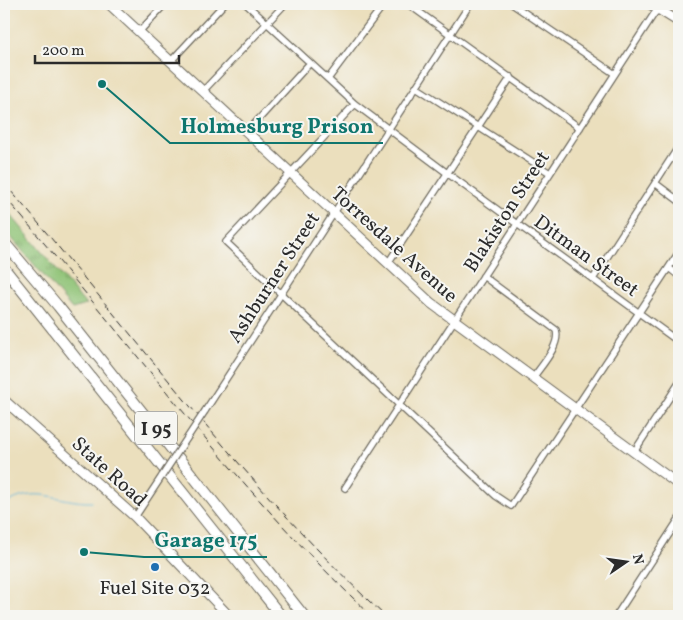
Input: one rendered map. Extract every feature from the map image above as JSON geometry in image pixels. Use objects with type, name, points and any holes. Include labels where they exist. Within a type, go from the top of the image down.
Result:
[{"type":"highway","name":"I 95","points":[[4,242],[64,314],[304,616]]},
{"type":"highway","name":"I 95","points":[[4,268],[281,616]]},
{"type":"street","name":"Torresdale Avenue","points":[[110,4],[431,303],[679,485]]},
{"type":"street","points":[[140,31],[165,4]]},
{"type":"street","points":[[170,61],[224,4]]},
{"type":"street","name":"Ditman Street","points":[[246,4],[355,104],[447,174],[679,342]]},
{"type":"street","points":[[203,91],[285,4]]},
{"type":"street","points":[[328,80],[384,4]]},
{"type":"street","points":[[408,4],[451,33],[580,128]]},
{"type":"street","name":"Ashburner Street","points":[[135,517],[470,4]]},
{"type":"street","points":[[512,4],[615,74]]},
{"type":"street","points":[[650,4],[662,7],[679,22]]},
{"type":"street","name":"Blakiston Street","points":[[345,488],[654,14],[662,7]]},
{"type":"street","points":[[247,132],[310,64]]},
{"type":"street","points":[[388,263],[510,77]]},
{"type":"street","points":[[416,87],[550,173]]},
{"type":"street","points":[[355,104],[226,242],[496,496],[511,506],[679,252]]},
{"type":"street","points":[[593,279],[679,146]]},
{"type":"street","points":[[655,184],[679,201]]},
{"type":"street","points":[[669,268],[679,276]]},
{"type":"street","points":[[483,276],[553,327],[557,334],[557,340],[533,378]]},
{"type":"street","points":[[634,452],[679,383]]},
{"type":"street","name":"State Road","points":[[4,400],[135,517],[229,616]]},
{"type":"street","points":[[616,616],[679,518]]},
{"type":"green space","points":[[4,207],[86,305],[72,309],[4,229]]},
{"type":"waterway","points":[[4,505],[27,495],[92,502]]},
{"type":"railway","points":[[4,183],[236,460],[333,566],[385,616]]},
{"type":"railway","points":[[4,196],[274,517],[372,616]]},
{"type":"place","name":"Holmesburg Prison","points":[[102,84]]},
{"type":"place","name":"Garage 175","points":[[84,552]]},
{"type":"place","name":"Fuel Site 032","points":[[155,567]]}]
